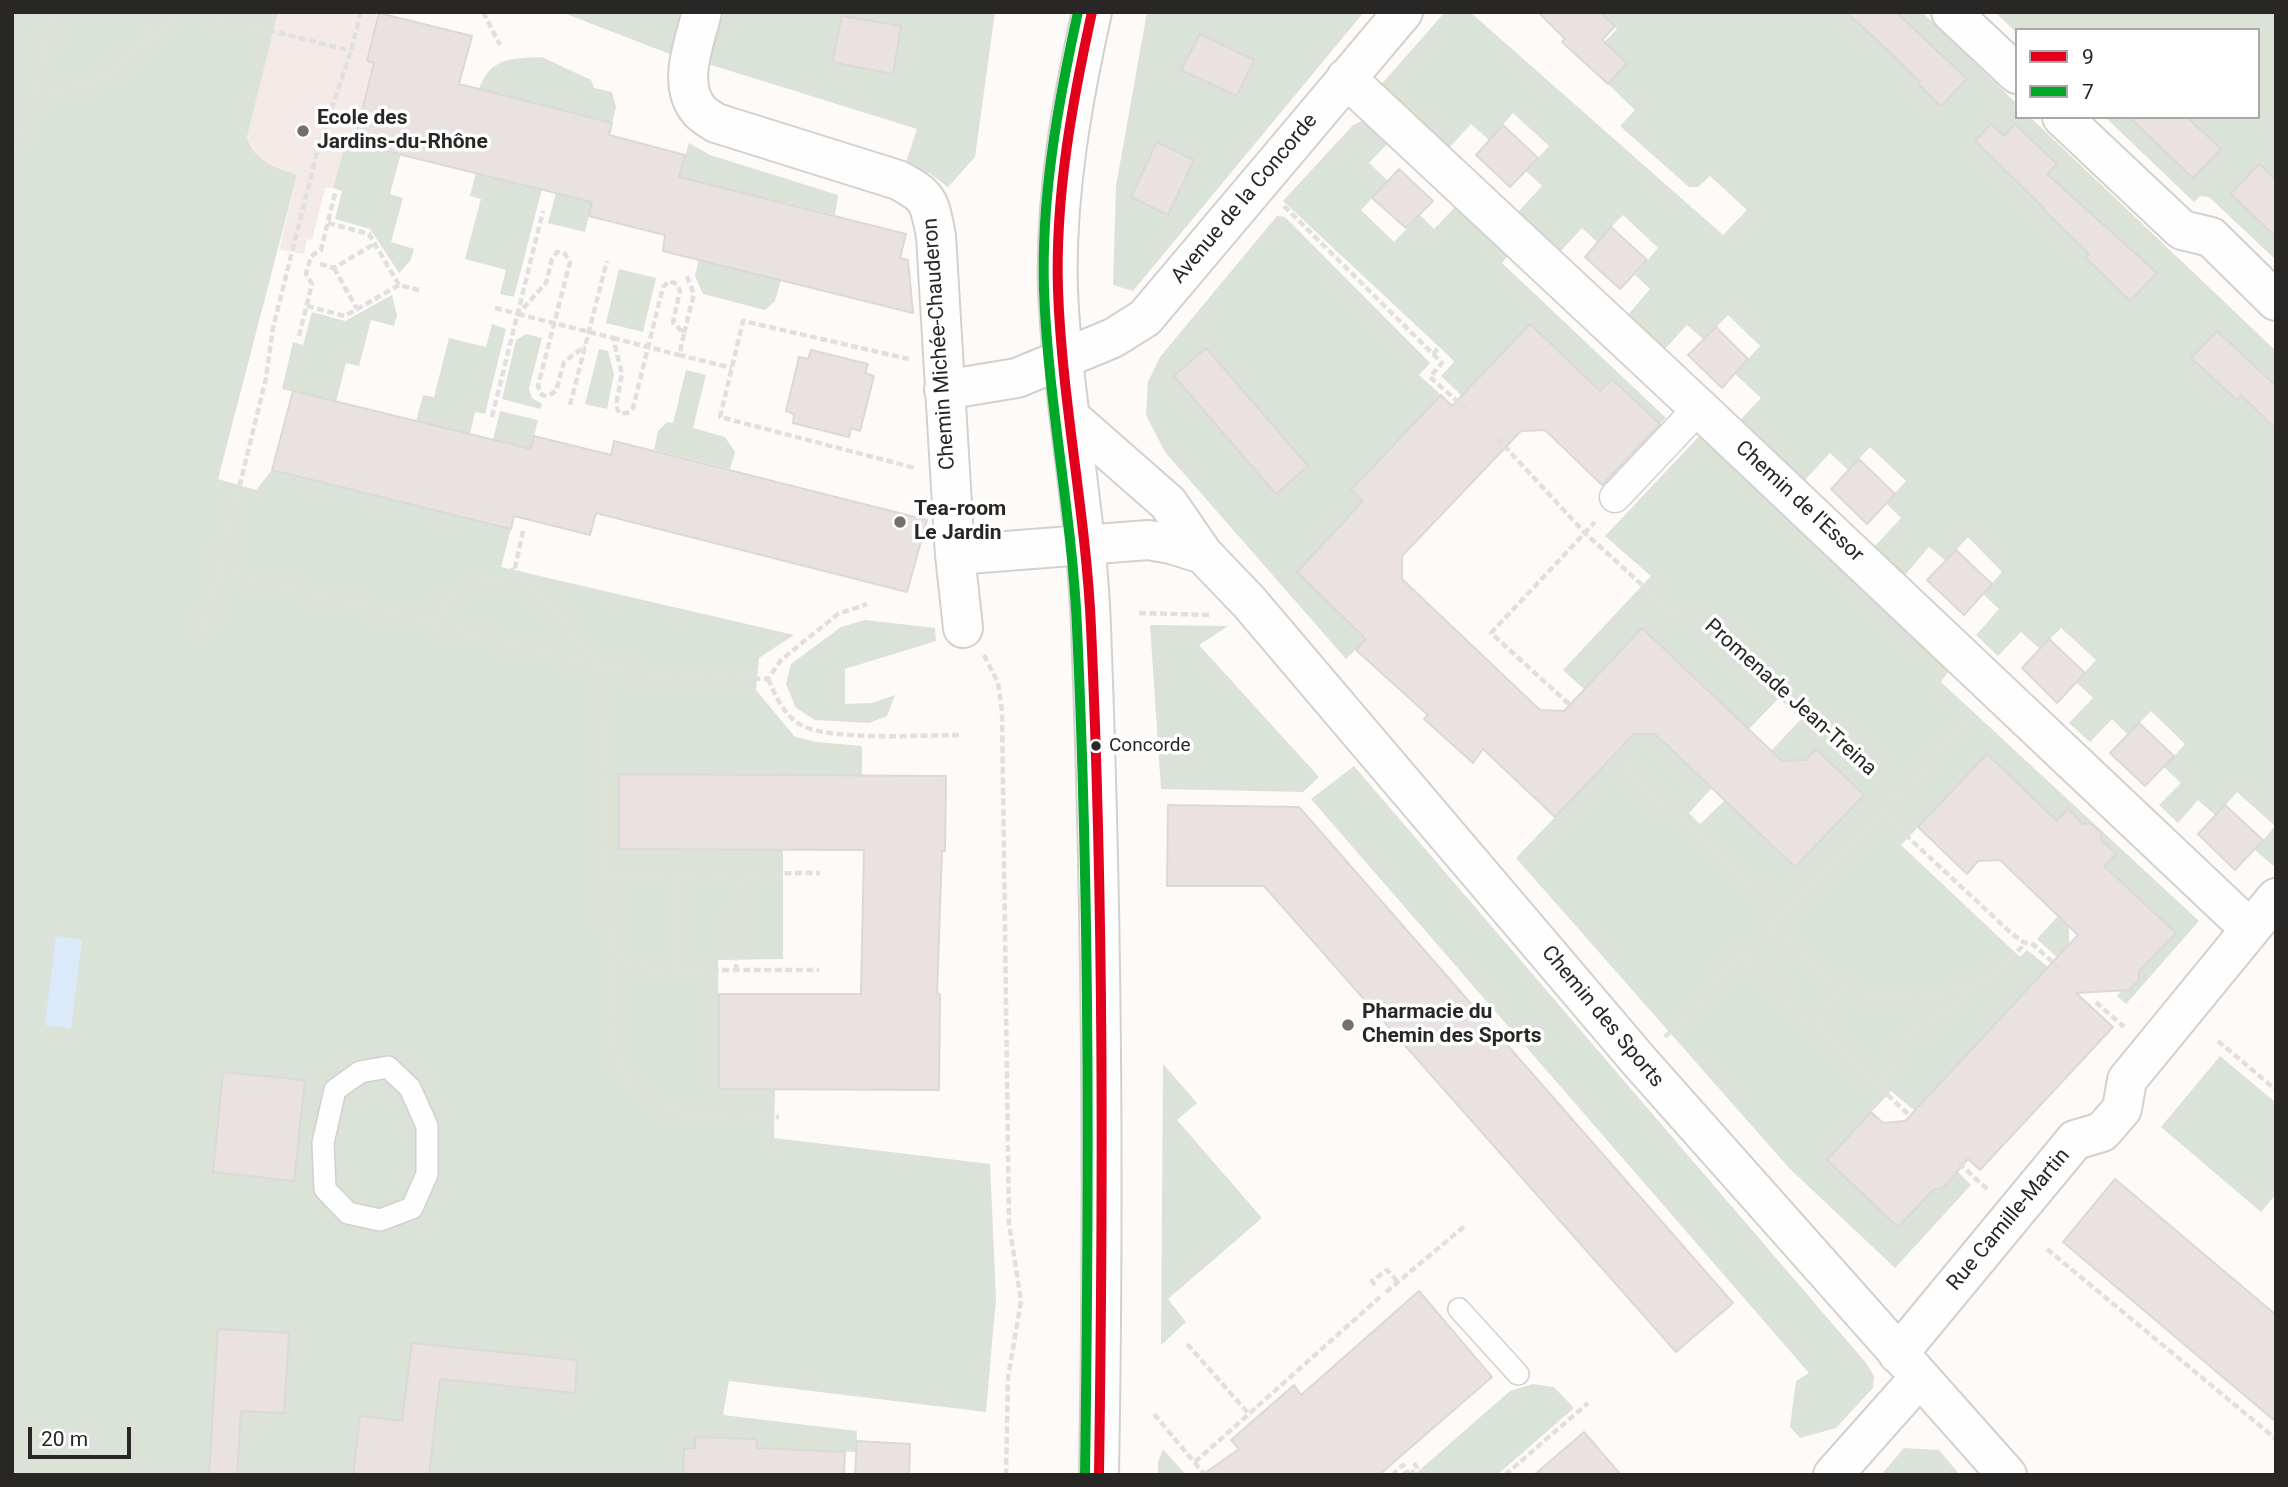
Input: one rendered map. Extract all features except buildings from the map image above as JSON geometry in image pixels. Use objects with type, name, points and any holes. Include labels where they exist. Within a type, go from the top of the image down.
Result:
[{"type":"street","name":"Chemin Michée-Chauderon","points":[[702,12],[690,61],[689,79],[689,91],[698,110],[716,123],[898,180],[920,192],[930,205],[936,236],[955,555],[963,628]]},
{"type":"street","points":[[1093,12],[1072,122],[1061,202],[1058,291],[1092,639],[1102,997],[1099,1475]]},
{"type":"street","name":"Avenue de la Concorde","points":[[944,376],[1017,378],[1113,338],[1145,318],[1403,12]]},
{"type":"street","points":[[1951,12],[2015,72]]},
{"type":"street","name":"Chemin de l'Essor","points":[[1346,78],[2250,929]]},
{"type":"street","points":[[2064,119],[2182,230],[2211,237],[2276,301]]},
{"type":"street","points":[[1615,497],[1699,408]]},
{"type":"street","name":"Chemin des Sports","points":[[1070,417],[1168,503],[1203,554],[1248,602],[1640,1062],[2007,1475]]},
{"type":"street","name":"Chemin des Sports","points":[[955,555],[1148,540],[1203,554]]},
{"type":"street","name":"Rue Camille-Martin","points":[[1833,1475],[1909,1366],[2075,1140],[2102,1132],[2122,1109],[2127,1080],[2276,898]]},
{"type":"lane","points":[[388,1067],[410,1088],[427,1126],[426,1174],[412,1208],[380,1220],[348,1213],[326,1189],[323,1143],[335,1090],[360,1072],[388,1067]]},
{"type":"lane","points":[[1459,1309],[1518,1374]]},
{"type":"path","points":[[12,155],[36,93],[53,12]]},
{"type":"path","points":[[146,42],[153,12]]},
{"type":"path","points":[[36,93],[92,84],[106,76],[184,12]]},
{"type":"path","points":[[209,12],[212,16],[351,51]]},
{"type":"path","points":[[202,633],[266,378],[273,328],[317,152],[351,51],[361,12]]},
{"type":"path","points":[[482,12],[500,45]]},
{"type":"path","points":[[299,336],[312,284],[306,274],[310,256],[321,250],[335,193]]},
{"type":"path","points":[[1279,201],[1442,363],[1430,377],[1466,409]]},
{"type":"path","points":[[492,417],[543,211]]},
{"type":"path","points":[[328,223],[369,234],[399,285]]},
{"type":"path","points":[[334,268],[374,244]]},
{"type":"path","points":[[517,314],[547,283],[552,259],[557,252],[565,254],[570,262],[538,387],[542,395],[548,396],[556,391],[564,362],[585,346]]},
{"type":"path","points":[[570,405],[607,261]]},
{"type":"path","points":[[320,264],[334,268],[357,309]]},
{"type":"path","points":[[679,355],[694,294],[686,274]]},
{"type":"path","points":[[612,338],[622,374],[616,405],[620,413],[627,413],[633,408],[663,287],[669,281],[677,284],[680,291],[673,322],[684,334]]},
{"type":"path","points":[[307,306],[345,316],[399,285],[419,290]]},
{"type":"path","points":[[495,308],[732,368]]},
{"type":"path","points":[[919,469],[720,417],[743,321],[922,362],[944,376]]},
{"type":"path","points":[[1433,354],[1440,347]]},
{"type":"path","name":"Promenade Jean-Treina","points":[[1497,438],[1586,533],[1674,614],[1706,618],[1790,700],[1793,698],[1896,796]]},
{"type":"path","points":[[1569,704],[1491,633],[1586,533],[1615,497]]},
{"type":"path","points":[[433,624],[449,600],[472,584],[500,579],[515,568],[523,531]]},
{"type":"path","points":[[515,568],[599,666],[613,1048],[631,1084],[662,1105],[694,1116],[779,1117]]},
{"type":"path","points":[[219,570],[599,666],[656,675],[768,678]]},
{"type":"path","points":[[768,678],[781,660],[838,614],[867,604]]},
{"type":"path","points":[[1139,613],[1219,615]]},
{"type":"path","points":[[963,628],[983,654],[998,683],[1002,711],[1009,1223],[1021,1301],[1008,1378],[1006,1475]]},
{"type":"path","points":[[768,678],[781,705],[792,717],[801,725],[821,732],[960,735]]},
{"type":"path","points":[[1662,1040],[1882,813],[1996,688]]},
{"type":"path","points":[[1618,750],[1636,779],[1784,915]]},
{"type":"path","points":[[1882,813],[2011,933],[2023,942],[2034,944],[2063,972]]},
{"type":"path","points":[[606,874],[820,873]]},
{"type":"path","points":[[674,874],[675,970]]},
{"type":"path","points":[[736,971],[737,874]]},
{"type":"path","points":[[1772,927],[1826,980],[1863,994],[1904,998],[1945,993],[1986,978]]},
{"type":"path","points":[[608,936],[623,962],[653,970],[819,970]]},
{"type":"path","points":[[1883,1090],[1893,1054],[1913,1031],[1967,995],[2021,948],[2023,942]]},
{"type":"path","points":[[1743,957],[1910,1116]]},
{"type":"path","points":[[1815,1025],[1845,987]]},
{"type":"path","points":[[2218,1041],[2276,1090]]},
{"type":"path","points":[[1386,1292],[1466,1225]]},
{"type":"path","points":[[2048,1249],[2276,1439]]},
{"type":"path","points":[[1375,1285],[1372,1281],[1387,1270],[1397,1281]]},
{"type":"path","points":[[1195,1462],[1380,1297]]},
{"type":"path","points":[[1187,1344],[1249,1414]]},
{"type":"path","points":[[1505,1475],[1588,1403]]},
{"type":"path","points":[[1154,1414],[1205,1475]]},
{"type":"path","points":[[1409,1475],[1417,1468],[1414,1463]]},
{"type":"path","points":[[1392,1475],[1403,1465],[1407,1471],[1403,1475]]},
{"type":"shaded area","points":[[12,12],[278,12],[247,137],[260,158],[297,175],[218,479],[256,490],[272,470],[511,529],[501,567],[794,635],[759,658],[756,690],[795,737],[862,746],[862,776],[620,774],[620,849],[783,849],[783,959],[718,960],[719,1089],[775,1089],[774,1138],[990,1164],[996,1298],[986,1412],[729,1381],[723,1415],[857,1431],[856,1452],[757,1448],[756,1439],[695,1437],[695,1448],[684,1449],[683,1475],[12,1475]]},
{"type":"shaded area","name":"Ecole des Jardins-du-Rhône","points":[[278,12],[379,13],[367,61],[374,63],[354,143],[346,141],[333,188],[325,188],[312,240],[307,239],[304,254],[279,250],[297,175],[261,161],[247,137]]},
{"type":"shaded area","points":[[561,12],[685,12],[675,56]]},
{"type":"shaded area","points":[[724,12],[995,12],[975,157],[948,187],[929,173],[904,168],[917,129],[708,64]]},
{"type":"shaded area","points":[[1147,12],[1364,12],[1133,291],[1113,285],[1116,186]]},
{"type":"shaded area","points":[[1445,12],[1470,12],[1723,235],[1747,210],[1710,176],[1698,187],[1689,187],[1620,126],[1635,110],[1608,84],[1627,63],[1604,42],[1617,29],[1600,12],[1922,12],[2015,102],[2015,119],[2032,119],[2276,351],[2276,868],[2255,850],[2275,826],[2237,792],[2216,816],[2198,800],[2178,823],[2159,805],[2181,783],[2164,767],[2185,744],[2151,711],[2128,735],[2112,719],[2090,742],[2069,723],[2093,698],[2076,682],[2096,660],[2061,628],[2040,649],[2021,632],[1998,656],[1976,635],[1999,609],[1983,594],[2002,572],[1968,537],[1946,561],[1929,547],[1905,575],[1874,547],[1901,518],[1886,503],[1906,481],[1870,447],[1848,470],[1830,453],[1805,480],[1741,419],[1761,398],[1735,374],[1760,346],[1728,315],[1704,340],[1687,325],[1664,350],[1627,316],[1650,289],[1635,275],[1658,248],[1623,215],[1597,242],[1582,228],[1560,252],[1517,213],[1542,186],[1526,171],[1549,146],[1513,113],[1489,140],[1471,124],[1449,148],[1380,86]]},
{"type":"shaded area","points":[[1995,12],[2276,12],[2276,260],[2209,197],[2200,196],[2194,202],[2107,119],[2260,119],[2260,28],[2015,28],[2015,31]]},
{"type":"shaded area","points":[[542,57],[591,80],[594,88],[612,92],[616,107],[612,123],[479,89],[484,78],[496,65],[512,59]]},
{"type":"shaded area","points":[[1364,120],[1389,142],[1369,163],[1388,181],[1361,210],[1394,242],[1420,215],[1434,229],[1457,205],[1509,254],[1502,263],[1666,418],[1660,424],[1612,379],[1600,391],[1530,324],[1462,396],[1441,376],[1454,362],[1452,359],[1283,201],[1353,125]]},
{"type":"shaded area","points":[[346,141],[401,153],[390,194],[403,198],[391,242],[414,249],[411,260],[399,273],[370,229],[335,219],[342,191],[333,188]]},
{"type":"shaded area","points":[[689,143],[710,155],[838,195],[835,215],[679,177]]},
{"type":"shaded area","points":[[476,172],[542,189],[514,297],[500,294],[506,270],[465,259],[481,199],[470,196]]},
{"type":"shaded area","points":[[556,193],[592,202],[585,232],[548,223]]},
{"type":"shaded area","points":[[1277,216],[1285,217],[1430,363],[1419,375],[1441,395],[1351,490],[1363,501],[1297,572],[1366,639],[1346,659],[1165,452],[1146,415],[1148,382],[1160,357]]},
{"type":"shaded area","points":[[699,259],[781,280],[775,301],[765,310],[703,294],[695,276]]},
{"type":"shaded area","points":[[619,269],[656,278],[643,332],[606,323]]},
{"type":"shaded area","points":[[392,295],[397,315],[394,326],[371,320],[359,366],[346,363],[336,402],[282,389],[293,342],[303,345],[312,312],[345,321]]},
{"type":"shaded area","points":[[492,324],[506,329],[485,414],[475,412],[470,434],[416,421],[423,395],[434,397],[449,338],[486,347]]},
{"type":"shaded area","points":[[526,334],[542,338],[529,389],[532,398],[542,404],[540,409],[502,399],[516,340]]},
{"type":"shaded area","points":[[599,349],[608,351],[614,374],[607,409],[585,404]]},
{"type":"shaded area","points":[[686,370],[706,375],[693,428],[725,437],[735,452],[730,469],[654,450],[658,431],[667,422],[673,423]]},
{"type":"shaded area","points":[[500,411],[538,420],[531,449],[493,440]]},
{"type":"shaded area","points":[[1704,431],[1953,665],[1941,682],[2199,921],[2126,1004],[2117,996],[2122,990],[2129,990],[2139,980],[2139,972],[2176,933],[2104,866],[2115,854],[2068,810],[2057,821],[1987,755],[1901,845],[2020,957],[2027,950],[2048,967],[1915,1111],[1891,1091],[1827,1160],[1898,1227],[1954,1168],[1971,1185],[1895,1268],[1789,1168],[1516,858],[1634,734],[1655,734],[1712,788],[1689,813],[1700,824],[1725,800],[1794,867],[1864,795],[1816,749],[1806,760],[1782,761],[1770,752],[1801,719],[1779,698],[1748,730],[1642,629],[1584,689],[1563,670],[1651,576],[1605,536]]},
{"type":"shaded area","points":[[865,620],[935,628],[936,641],[845,669],[845,704],[872,703],[895,695],[887,716],[869,723],[815,720],[796,708],[786,684],[791,664],[841,627]]},
{"type":"shaded area","points":[[1150,625],[1228,626],[1199,645],[1319,777],[1303,792],[1161,789]]},
{"type":"shaded area","points":[[1354,766],[1866,1363],[1874,1376],[1873,1388],[1836,1428],[1800,1438],[1790,1427],[1796,1381],[1809,1373],[1311,799]]},
{"type":"shaded area","points":[[2059,915],[2069,926],[2069,948],[2059,959],[2037,939]]},
{"type":"shaded area","points":[[2220,1056],[2276,1103],[2276,1194],[2261,1212],[2161,1127]]},
{"type":"shaded area","points":[[1163,1064],[1197,1103],[1177,1120],[1262,1218],[1168,1299],[1186,1322],[1161,1345]]},
{"type":"shaded area","points":[[1533,1384],[1554,1387],[1574,1408],[1497,1475],[1414,1475],[1510,1391]]},
{"type":"shaded area","points":[[1904,1448],[1939,1450],[1960,1475],[1881,1475]]},
{"type":"shaded area","points":[[1163,1449],[1186,1475],[1158,1475],[1158,1462]]},
{"type":"water","points":[[56,936],[82,940],[71,1029],[45,1025]]},
{"type":"transit line","name":"7","points":[[1078,12],[1052,150],[1045,220],[1044,290],[1050,374],[1074,585],[1081,733],[1087,1051],[1085,1475]]},
{"type":"transit line","name":"9","points":[[1092,12],[1066,150],[1059,220],[1058,290],[1064,374],[1088,585],[1095,733],[1101,1051],[1099,1475]]},
{"type":"place","name":"Ecole des Jardins-du-Rhône","points":[[303,131]]},
{"type":"place","name":"Tea-room Le Jardin","points":[[900,522]]},
{"type":"place","name":"Concorde","points":[[1096,746]]},
{"type":"place","name":"Pharmacie du Chemin des Sports","points":[[1348,1025]]}]
